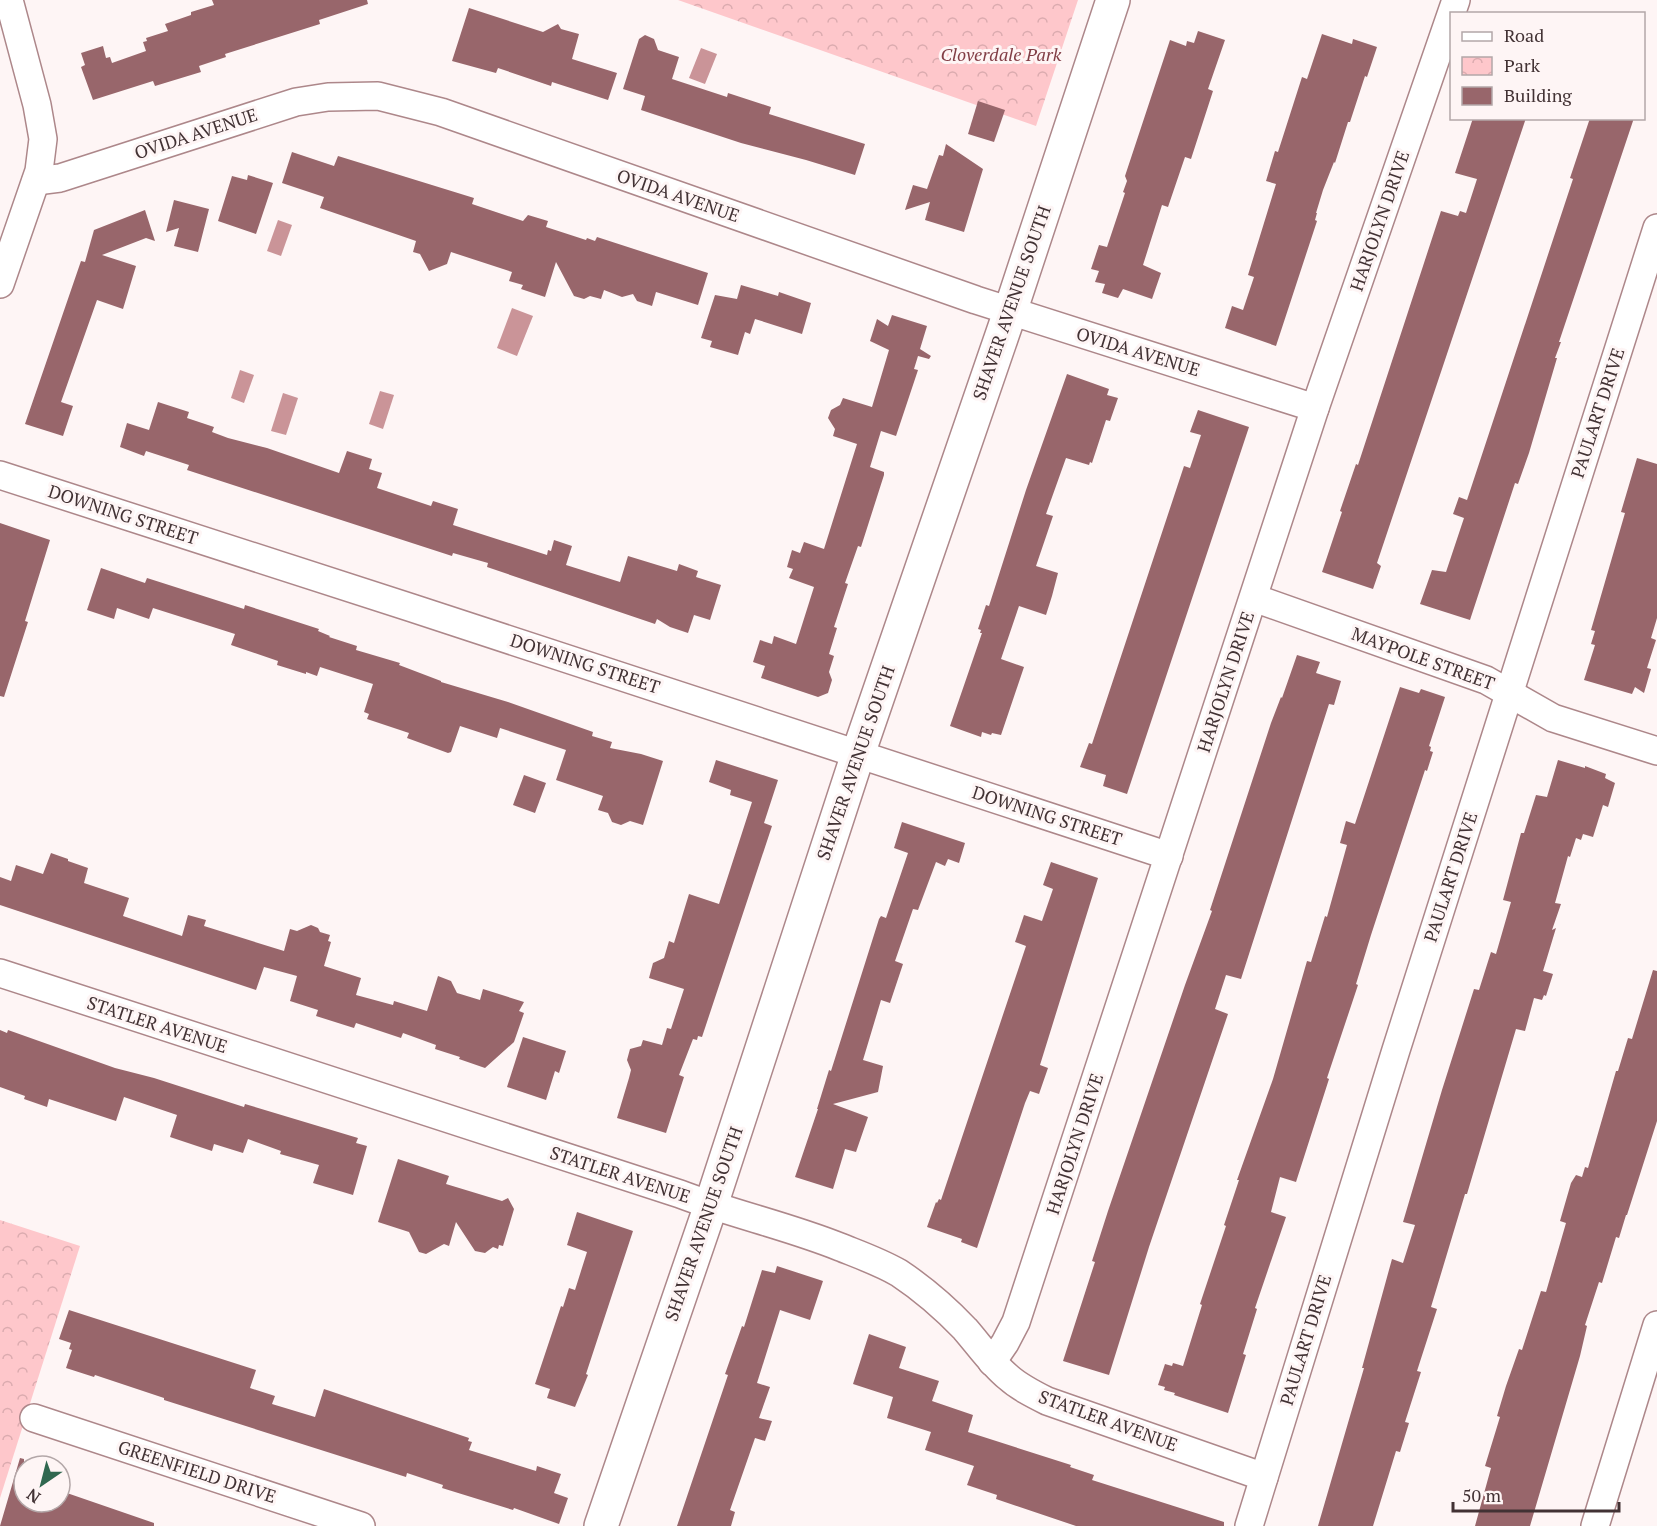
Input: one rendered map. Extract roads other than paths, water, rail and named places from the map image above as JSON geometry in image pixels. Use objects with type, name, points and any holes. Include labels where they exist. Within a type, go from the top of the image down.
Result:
[{"type":"street","points":[[0,284],[36,181],[42,150],[42,129],[9,0]]},
{"type":"street","name":"SHAVER AVENUE SOUTH","points":[[601,1526],[711,1205],[858,754],[1010,312],[1113,0]]},
{"type":"street","name":"HARJOLYN DRIVE","points":[[992,1362],[1016,1322],[1315,408],[1450,17]]},
{"type":"street","name":"OVIDA AVENUE","points":[[36,181],[60,178],[296,102],[328,97],[378,96],[441,112],[1010,312],[1315,408]]},
{"type":"street","name":"PAULART DRIVE","points":[[1249,1526],[1396,1050],[1657,228]]},
{"type":"street","name":"DOWNING STREET","points":[[0,475],[1170,856]]},
{"type":"street","name":"MAYPOLE STREET","points":[[1254,598],[1486,680],[1553,718],[1657,751]]},
{"type":"street","name":"STATLER AVENUE","points":[[0,974],[825,1240],[873,1259],[934,1299],[1009,1378],[1047,1401],[1264,1477]]},
{"type":"street","points":[[1595,1526],[1657,1325]]},
{"type":"street","name":"GREENFIELD DRIVE","points":[[34,1418],[361,1526]]},
{"type":"park label","name":"Cloverdale Park","points":[[1001,55]]}]
